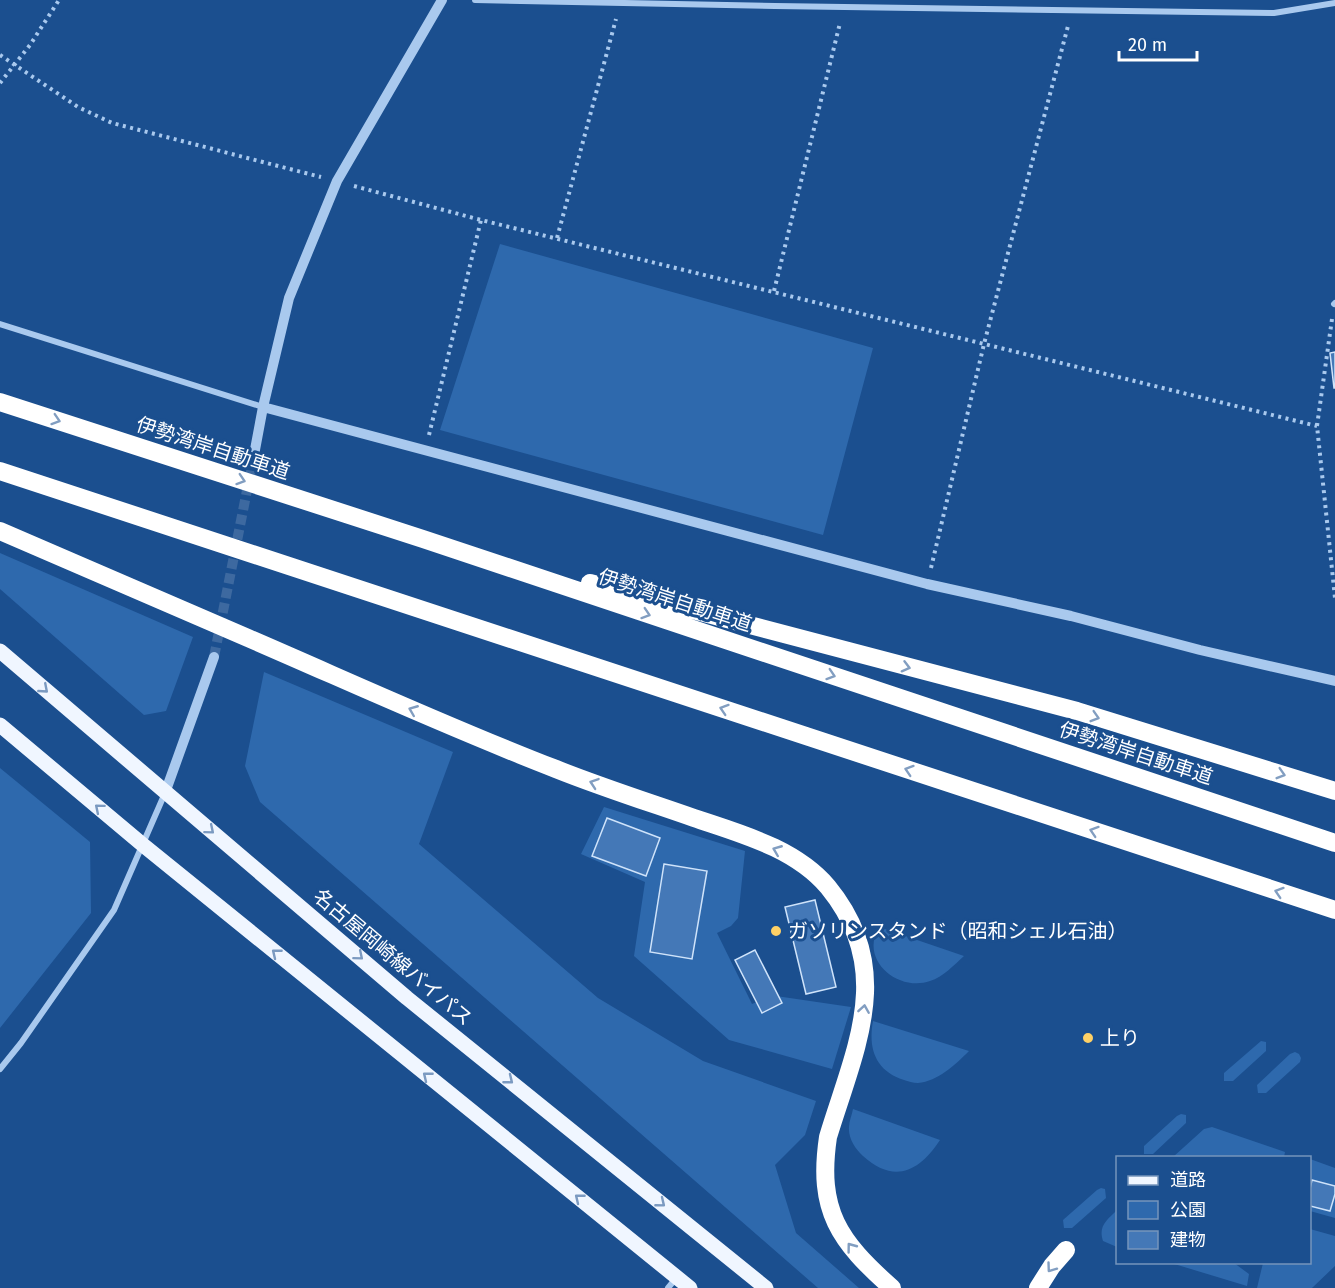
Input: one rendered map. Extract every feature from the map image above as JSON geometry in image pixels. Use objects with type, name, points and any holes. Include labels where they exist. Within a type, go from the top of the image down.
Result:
[{"type":"highway","name":"伊勢湾岸自動車道","points":[[0,402],[423,539],[1335,843]]},
{"type":"highway","points":[[0,471],[1335,910]]},
{"type":"highway","points":[[0,531],[380,697],[545,765],[729,830],[789,854],[811,871],[828,887],[852,927],[861,947],[866,969],[864,1015],[828,1137],[825,1180],[828,1202],[848,1244],[863,1262],[892,1288]]},
{"type":"highway","points":[[423,539],[1077,711],[1335,791]]},
{"type":"highway","points":[[1038,1288],[1066,1250]]},
{"type":"main road","name":"名古屋岡崎線バイパス","points":[[0,651],[407,998],[766,1288]]},
{"type":"main road","points":[[0,724],[672,1283],[690,1288]]},
{"type":"street","points":[[254,456],[263,407],[290,298],[337,182],[442,0]]},
{"type":"street","points":[[475,0],[1274,13],[1335,3]]},
{"type":"street","points":[[0,324],[263,407],[927,584],[1071,616],[1200,650],[1335,681]]},
{"type":"street","points":[[0,1069],[21,1043],[114,910],[165,793],[214,657]]},
{"type":"path","points":[[0,83],[30,45],[59,0]]},
{"type":"path","points":[[557,238],[620,3]]},
{"type":"path","points":[[774,291],[843,7]]},
{"type":"path","points":[[927,584],[984,344],[1072,10]]},
{"type":"path","points":[[0,55],[78,107],[112,123],[482,220],[1317,426]]},
{"type":"path","points":[[425,450],[482,220]]},
{"type":"path","points":[[1334,303],[1317,426],[1335,598]]},
{"type":"green space","points":[[500,244],[873,348],[823,535],[440,430]]},
{"type":"green space","points":[[0,553],[193,637],[166,711],[144,715],[0,589]]},
{"type":"green space","points":[[264,672],[453,752],[419,844],[598,998],[703,1061],[816,1101],[805,1135],[775,1165],[796,1233],[859,1288],[818,1288],[260,802],[245,766]]},
{"type":"green space","points":[[0,768],[90,842],[91,913],[0,1028]]},
{"type":"green space","points":[[604,807],[745,851],[738,918],[731,926],[717,933],[752,1004],[776,996],[851,1007],[832,1069],[729,1040],[634,956],[645,882],[581,854]]},
{"type":"green space","points":[[879,927],[964,956],[935,979],[918,983],[906,982],[885,970],[878,961],[874,951],[874,939]]},
{"type":"green space","points":[[873,1021],[969,1051],[939,1076],[918,1083],[904,1080],[886,1071],[876,1057],[872,1040]]},
{"type":"green space","points":[[1261,1041],[1266,1042],[1266,1051],[1233,1081],[1224,1081],[1224,1073]]},
{"type":"green space","points":[[1295,1052],[1301,1058],[1300,1062],[1266,1093],[1258,1093],[1257,1085]]},
{"type":"green space","points":[[853,1109],[940,1140],[915,1167],[895,1172],[885,1170],[863,1156],[853,1143],[849,1122]]},
{"type":"green space","points":[[1181,1114],[1186,1115],[1186,1123],[1153,1154],[1144,1154],[1144,1146]]},
{"type":"green space","points":[[1212,1127],[1285,1152],[1284,1156],[1174,1156],[1204,1129]]},
{"type":"green space","points":[[1311,1159],[1335,1168],[1335,1218],[1311,1211]]},
{"type":"green space","points":[[1101,1188],[1105,1189],[1106,1198],[1072,1228],[1064,1228],[1063,1220]]},
{"type":"green space","points":[[1116,1211],[1116,1247],[1103,1241],[1103,1227]]},
{"type":"green space","points":[[1311,1229],[1335,1236],[1335,1266],[1312,1288],[1257,1288],[1263,1264],[1311,1264]]},
{"type":"green space","points":[[1174,1264],[1235,1264],[1249,1274],[1247,1286]]},
{"type":"building","points":[[1335,352],[1335,388],[1334,388],[1330,353]]},
{"type":"building","points":[[607,818],[660,838],[646,876],[592,856]]},
{"type":"building","points":[[664,864],[707,871],[692,959],[650,952]]},
{"type":"building","points":[[815,900],[836,987],[806,994],[785,907]]},
{"type":"building","points":[[755,950],[782,1003],[762,1013],[735,960]]},
{"type":"building","points":[[1312,1180],[1335,1186],[1330,1211],[1311,1206]]},
{"type":"tunnel","points":[[214,657],[254,455]]},
{"type":"place","name":"ガソリンスタンド（昭和シェル石油）","points":[[776,931]]},
{"type":"place","name":"上り","points":[[1088,1038]]}]
